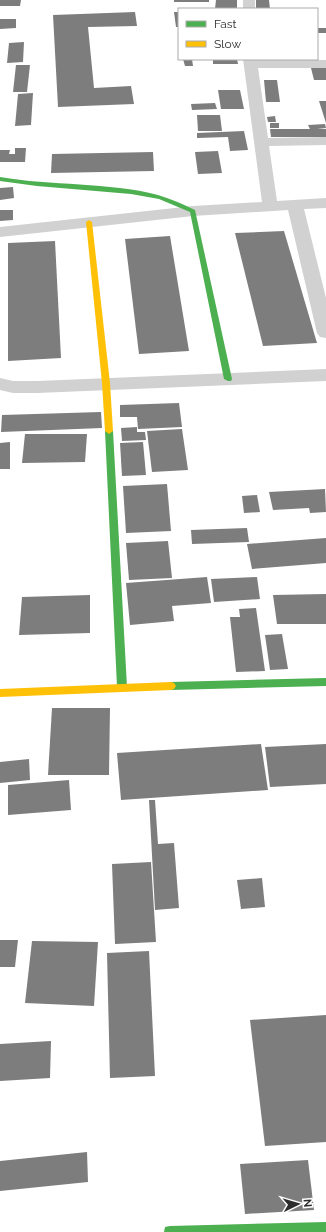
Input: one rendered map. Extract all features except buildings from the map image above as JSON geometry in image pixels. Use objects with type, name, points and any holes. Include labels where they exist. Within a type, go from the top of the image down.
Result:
[{"type":"street","points":[[270,206],[250,62],[326,64]]},
{"type":"street","points":[[261,142],[326,141]]},
{"type":"street","points":[[0,179],[24,184],[116,190],[151,195],[171,201],[193,211]]},
{"type":"street","points":[[0,232],[193,211],[326,203]]},
{"type":"street","points":[[295,205],[326,333]]},
{"type":"street","points":[[193,211],[228,378]]},
{"type":"street","points":[[89,222],[106,383],[122,687]]},
{"type":"street","points":[[0,384],[13,387],[36,387],[326,375]]},
{"type":"street","points":[[0,693],[122,687],[326,682]]},
{"type":"street","points":[[170,1232],[326,1228]]},
{"type":"traffic: fast","points":[[0,179],[150,195],[193,211],[228,379]]},
{"type":"traffic: fast","points":[[109,431],[122,687]]},
{"type":"traffic: fast","points":[[171,686],[326,682]]},
{"type":"traffic: fast","points":[[170,1232],[326,1228]]},
{"type":"traffic: slow","points":[[89,222],[106,383],[109,431]]},
{"type":"traffic: slow","points":[[0,693],[171,686]]}]
